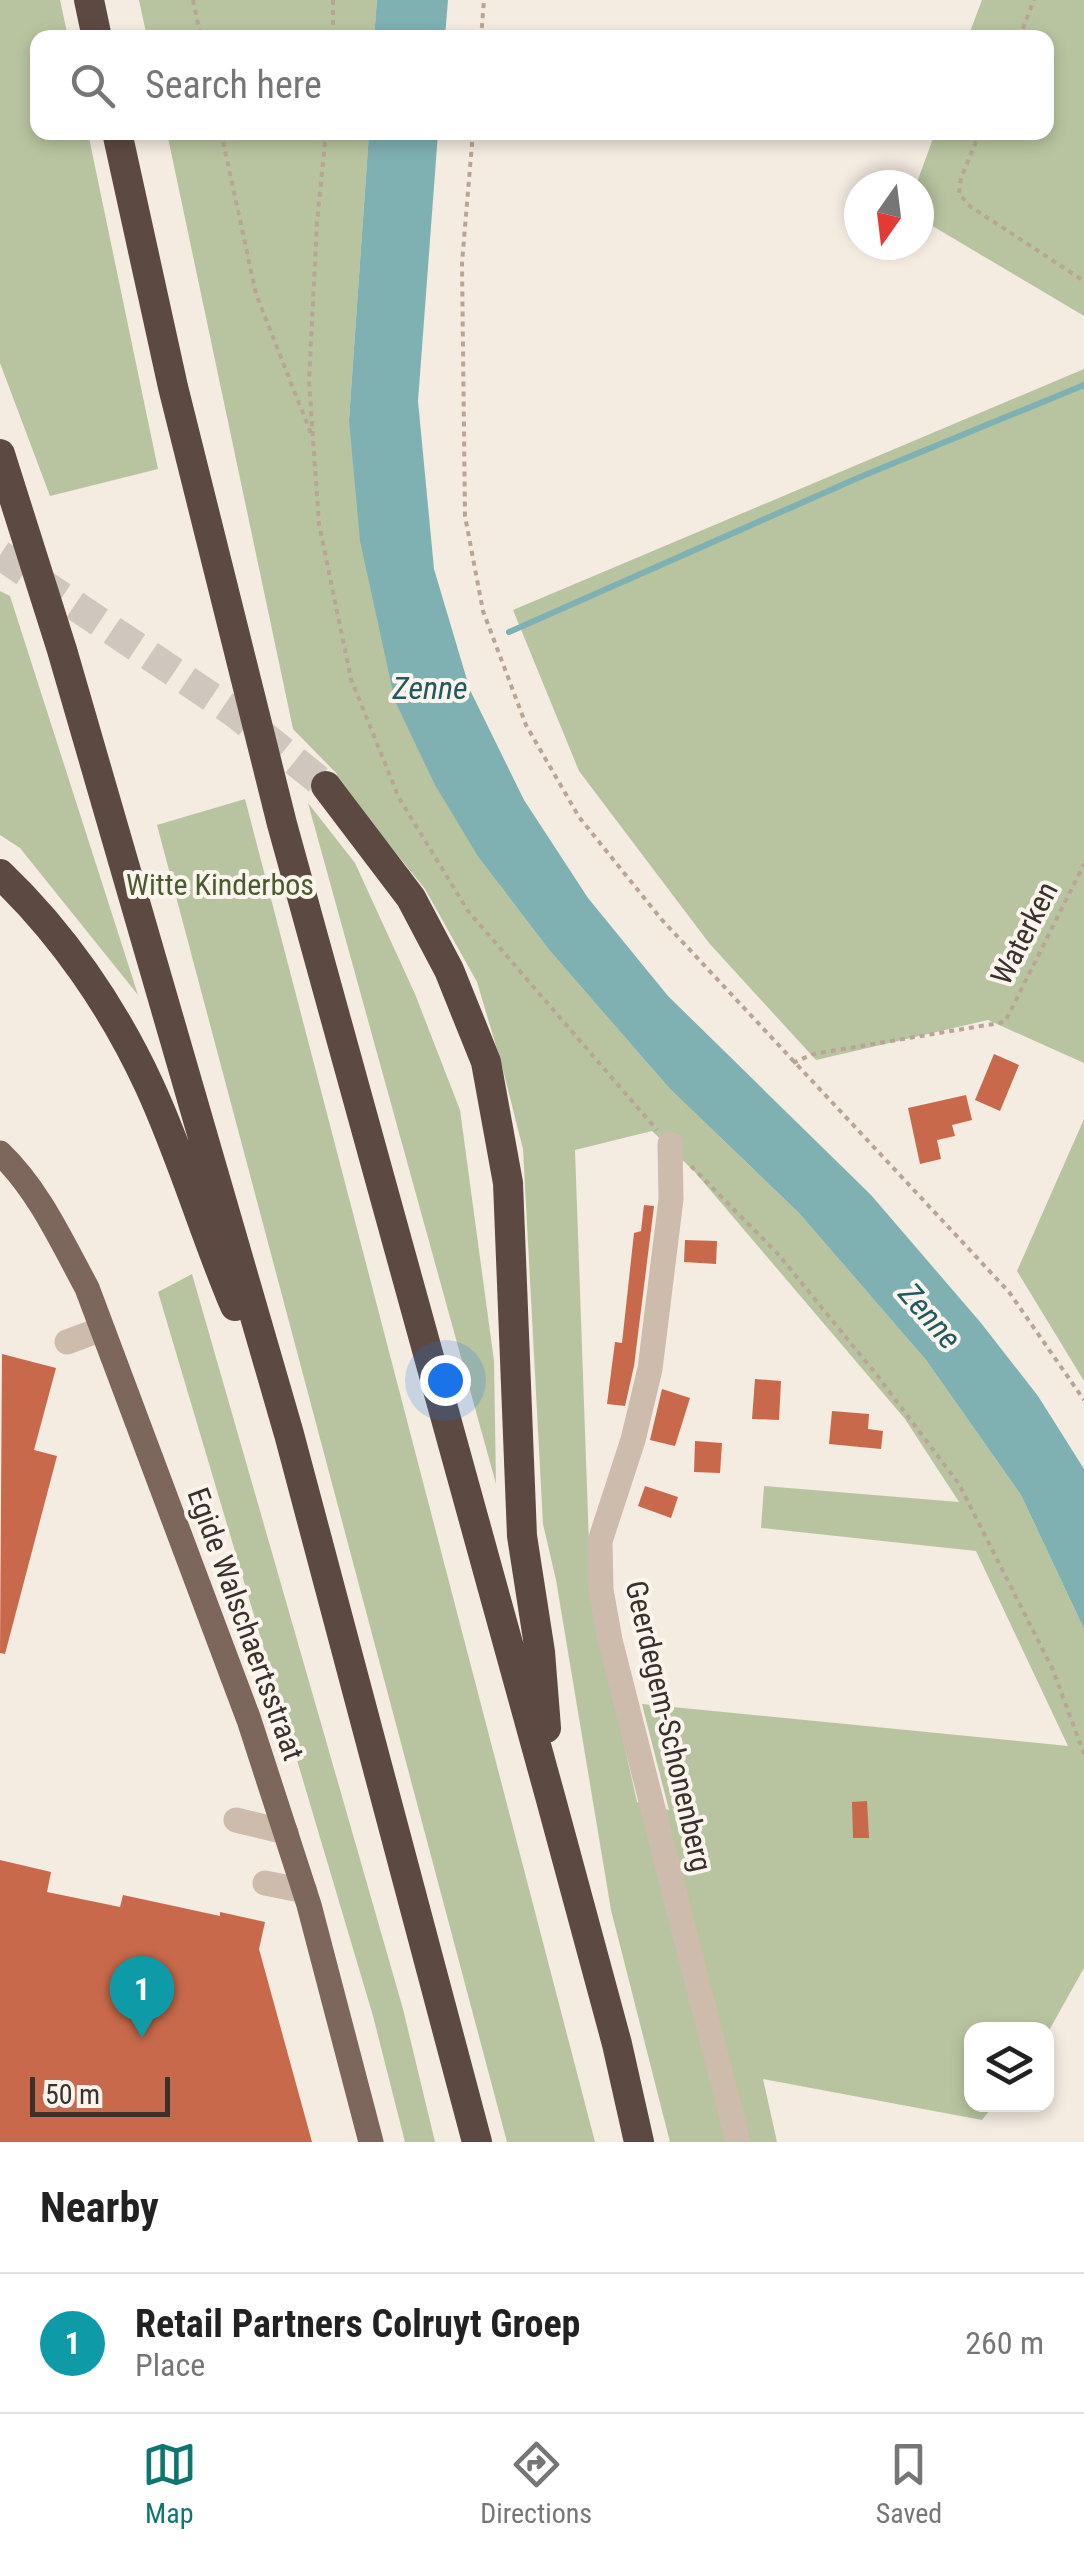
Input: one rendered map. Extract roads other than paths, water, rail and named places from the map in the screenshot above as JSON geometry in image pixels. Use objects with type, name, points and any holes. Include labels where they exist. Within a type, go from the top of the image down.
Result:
[{"type":"highway","points":[[89,0],[95,30]]},
{"type":"highway","points":[[119,140],[173,387],[282,824],[550,1796],[617,2044],[639,2142]]},
{"type":"highway","points":[[0,454],[62,650],[289,1434],[476,2142]]},
{"type":"highway","points":[[326,786],[411,898],[449,970],[486,1062],[508,1183],[522,1536],[540,1652],[550,1796]]},
{"type":"highway","points":[[0,874],[38,910],[89,979],[148,1084],[214,1256],[289,1434]]},
{"type":"main road","name":"Egide Walschaertsstraat","points":[[0,1153],[14,1166],[53,1226],[87,1288],[250,1720],[304,1891],[371,2142]]},
{"type":"street","name":"Geerdegem-Schonenberg","points":[[670,1144],[669,1214],[650,1369],[634,1440],[600,1541],[601,1590],[610,1640],[738,2142]]},
{"type":"street","points":[[67,1342],[102,1329]]},
{"type":"street","points":[[236,1820],[286,1832]]},
{"type":"street","points":[[265,1883],[304,1891]]},
{"type":"water","points":[[377,0],[448,0],[446,30],[375,30]]},
{"type":"water","name":"Zenne","points":[[369,140],[437,140],[418,401],[434,569],[470,690],[524,800],[588,898],[668,996],[871,1195],[1038,1396],[1084,1469],[1084,1629],[1021,1495],[926,1360],[799,1213],[670,1089],[550,951],[479,858],[435,785],[395,701],[360,541],[349,420]]},
{"type":"waterway","points":[[509,632],[860,477],[1084,385]]},
{"type":"tunnel","points":[[0,555],[235,713],[326,786]]},
{"type":"place","name":"Retail Partners Colruyt Groep","points":[[142,2038]]},
{"type":"park label","name":"Witte Kinderbos","points":[[220,884]]}]
